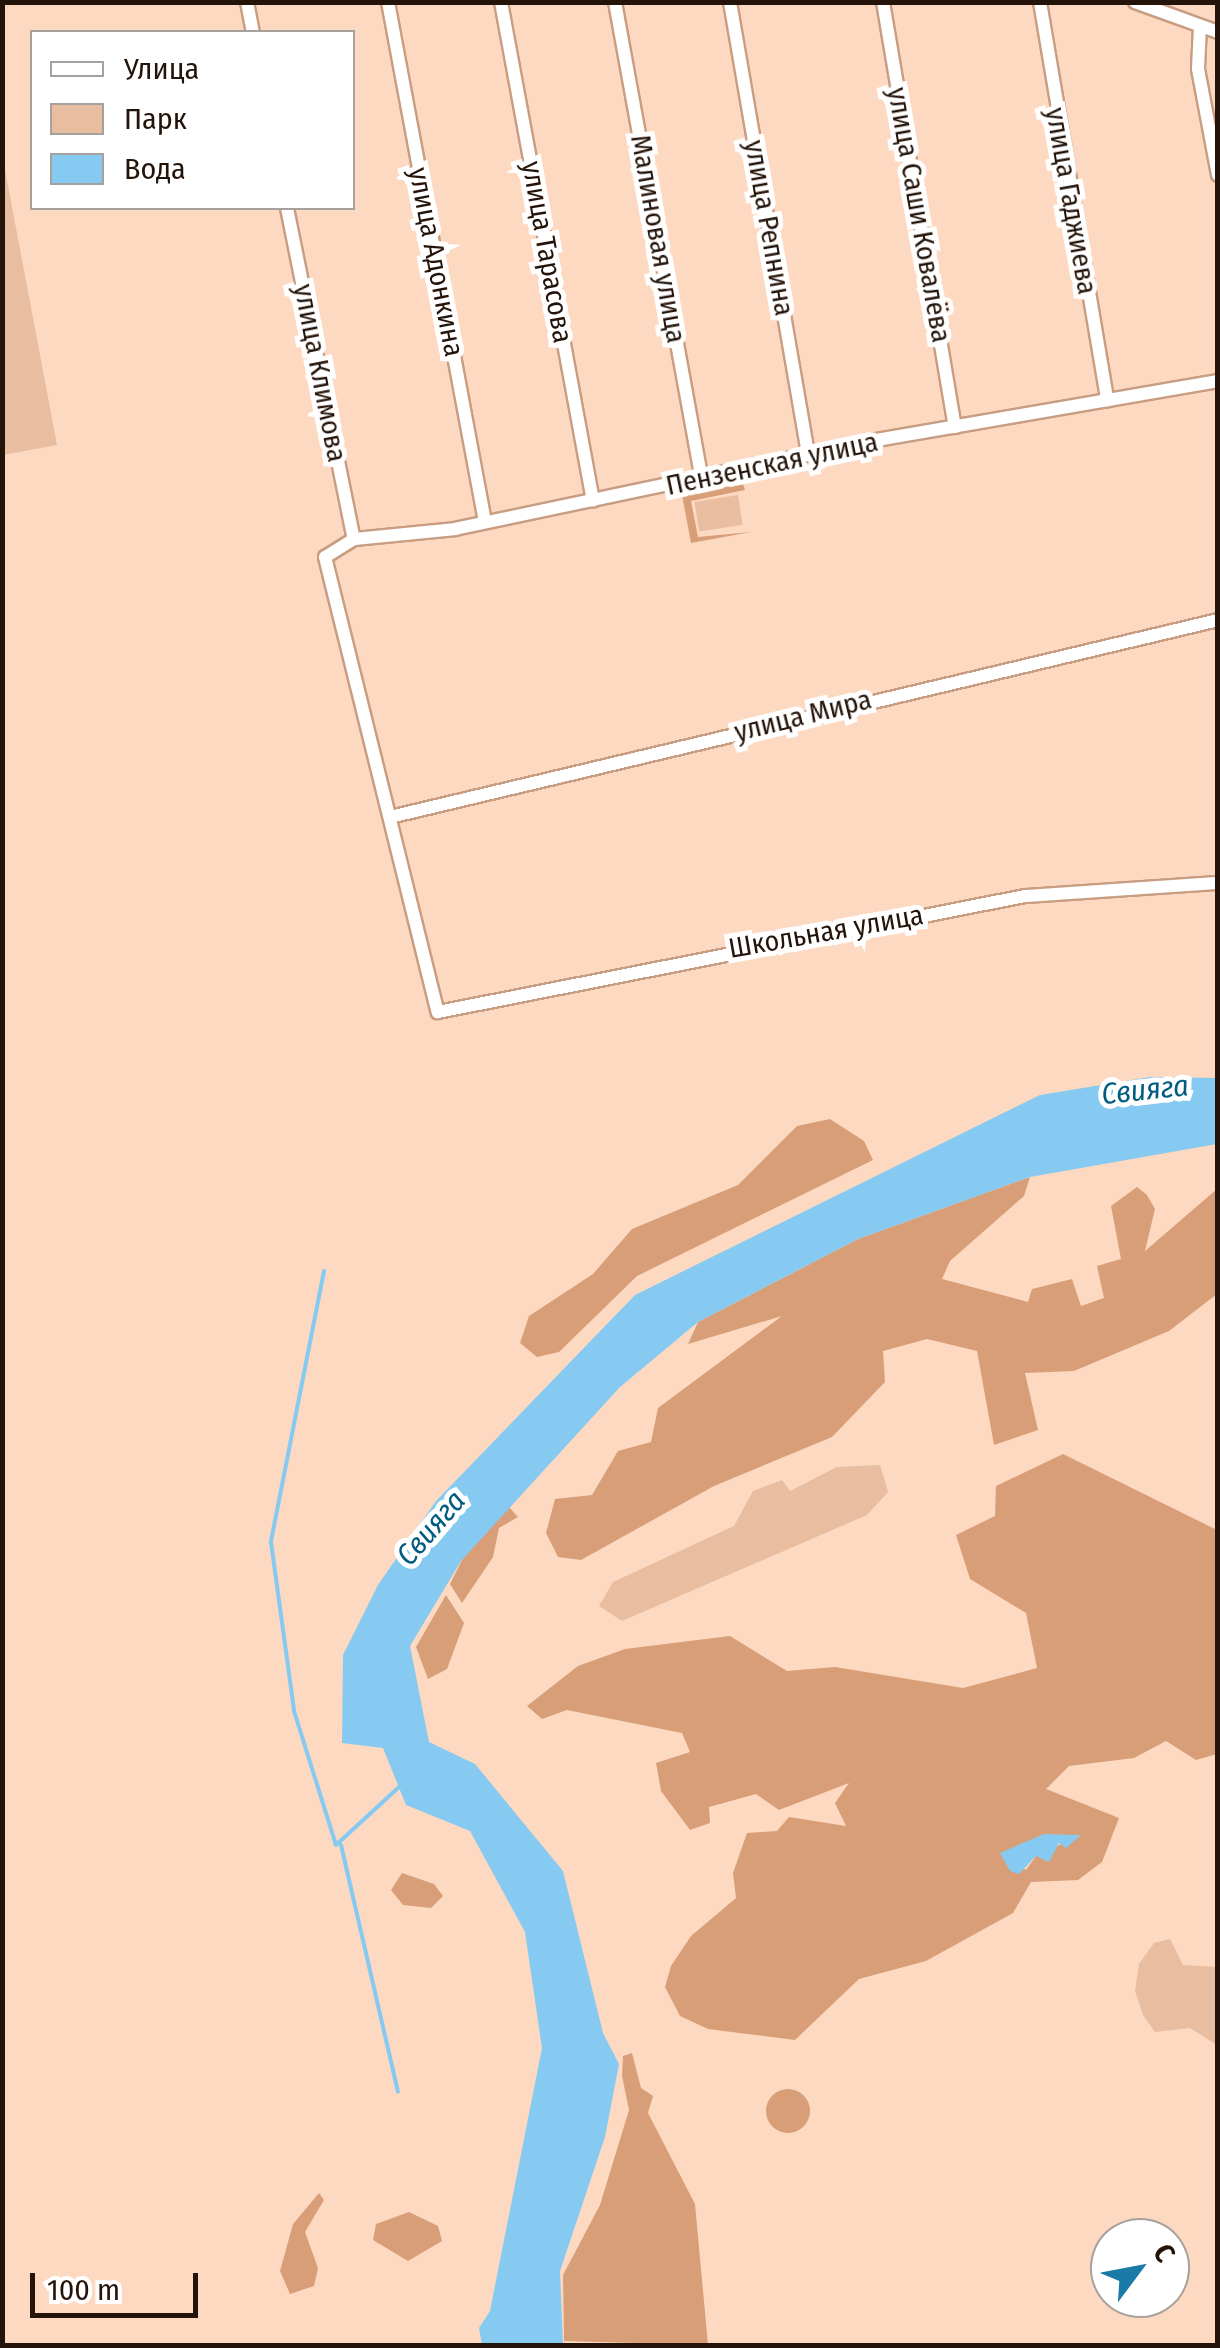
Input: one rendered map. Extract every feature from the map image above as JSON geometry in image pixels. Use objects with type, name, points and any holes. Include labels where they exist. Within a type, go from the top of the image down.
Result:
[{"type":"street","points":[[247,2],[253,30]]},
{"type":"street","name":"улица Адонкина","points":[[388,2],[485,522]]},
{"type":"street","name":"улица Тарасова","points":[[501,2],[593,502]]},
{"type":"street","name":"Малиновая улица","points":[[615,2],[701,476]]},
{"type":"street","name":"улица Репнина","points":[[730,2],[808,454]]},
{"type":"street","name":"улица Саши Ковалёва","points":[[883,2],[955,427]]},
{"type":"street","name":"улица Гаджиева","points":[[1040,2],[1107,400]]},
{"type":"street","points":[[1135,2],[1218,32]]},
{"type":"street","points":[[1200,26],[1198,69],[1218,174]]},
{"type":"street","name":"улица Климова","points":[[288,210],[354,539]]},
{"type":"street","name":"Пензенская улица","points":[[390,817],[326,570],[329,550],[354,539],[485,522],[808,454],[1218,381]]},
{"type":"street","name":"улица Мира","points":[[390,817],[1218,620]]},
{"type":"street","name":"Школьная улица","points":[[390,817],[438,1012],[1025,896],[1218,882]]},
{"type":"green space","points":[[2,154],[57,445],[3,455],[2,455]]},
{"type":"green space","points":[[738,495],[743,525],[699,532],[695,502]]},
{"type":"green space","points":[[880,1465],[888,1492],[867,1515],[622,1621],[599,1606],[613,1582],[734,1526],[753,1491],[782,1480],[790,1491],[837,1467]]},
{"type":"green space","points":[[1170,1939],[1183,1965],[1217,1967],[1217,2045],[1190,2028],[1155,2032],[1143,2015],[1135,1991],[1139,1964],[1154,1943]]},
{"type":"shaded area","points":[[743,484],[745,490],[691,501],[698,537],[751,532],[691,543],[682,495]]},
{"type":"shaded area","points":[[830,1119],[864,1141],[873,1160],[637,1276],[559,1352],[537,1357],[520,1343],[529,1316],[593,1274],[632,1229],[738,1185],[797,1126]]},
{"type":"shaded area","points":[[1030,1177],[1024,1196],[950,1261],[942,1279],[1028,1302],[1032,1289],[1072,1279],[1081,1306],[1104,1298],[1097,1266],[1121,1259],[1111,1206],[1137,1187],[1147,1195],[1155,1209],[1145,1251],[1217,1189],[1217,1294],[1169,1331],[1074,1371],[1025,1373],[1038,1430],[994,1445],[977,1351],[927,1339],[883,1351],[885,1382],[832,1437],[714,1486],[581,1560],[558,1557],[546,1533],[555,1499],[592,1495],[618,1451],[651,1442],[658,1408],[782,1316],[688,1344],[698,1322],[858,1239]]},
{"type":"shaded area","points":[[1063,1454],[1217,1530],[1217,1754],[1196,1760],[1166,1741],[1134,1758],[1069,1766],[1046,1789],[1119,1818],[1102,1862],[1078,1880],[1031,1882],[1013,1913],[926,1961],[859,1979],[795,2040],[708,2029],[680,2016],[665,1987],[671,1966],[691,1936],[736,1898],[733,1873],[747,1833],[777,1831],[789,1817],[846,1826],[835,1803],[849,1783],[779,1810],[756,1794],[709,1807],[710,1823],[690,1830],[661,1791],[656,1763],[690,1752],[682,1733],[567,1710],[542,1719],[527,1706],[578,1666],[625,1649],[730,1636],[787,1671],[835,1667],[963,1688],[1037,1668],[1026,1613],[970,1579],[956,1535],[995,1516],[996,1486]],"holes":[[[1078,1836],[1036,1856],[1026,1870],[1001,1853]]]},
{"type":"shaded area","points":[[508,1506],[518,1517],[499,1528],[493,1557],[462,1603],[450,1584],[471,1542]]},
{"type":"shaded area","points":[[446,1595],[464,1623],[447,1669],[428,1679],[416,1647]]},
{"type":"shaded area","points":[[402,1873],[434,1884],[443,1896],[431,1908],[403,1905],[391,1890]]},
{"type":"shaded area","points":[[632,2053],[641,2088],[653,2096],[648,2113],[695,2204],[708,2345],[564,2341],[563,2275],[600,2205],[629,2110],[622,2076],[623,2056]]},
{"type":"shaded area","points":[[788,2089],[804,2095],[810,2111],[804,2127],[788,2133],[772,2127],[766,2111],[772,2095]]},
{"type":"shaded area","points":[[319,2193],[324,2200],[305,2232],[318,2268],[314,2286],[290,2294],[280,2271],[293,2224]]},
{"type":"shaded area","points":[[409,2212],[438,2226],[442,2241],[408,2261],[373,2240],[376,2224]]},
{"type":"water","name":"Свияга","points":[[1150,1077],[1217,1078],[1217,1144],[1030,1177],[858,1239],[698,1322],[620,1387],[461,1561],[410,1646],[429,1742],[475,1764],[563,1871],[603,2033],[619,2064],[605,2137],[560,2271],[563,2345],[482,2345],[479,2328],[490,2311],[542,2048],[525,1932],[470,1831],[406,1805],[383,1748],[342,1743],[343,1655],[378,1585],[436,1501],[635,1295],[1040,1095]]},
{"type":"water","points":[[1044,1834],[1081,1835],[1066,1848],[1059,1843],[1049,1862],[1036,1856],[1019,1874],[1010,1871],[1000,1853]]},
{"type":"waterway","points":[[324,1271],[271,1542],[294,1711],[336,1845],[399,1787]]},
{"type":"waterway","points":[[341,1845],[398,2092]]}]
